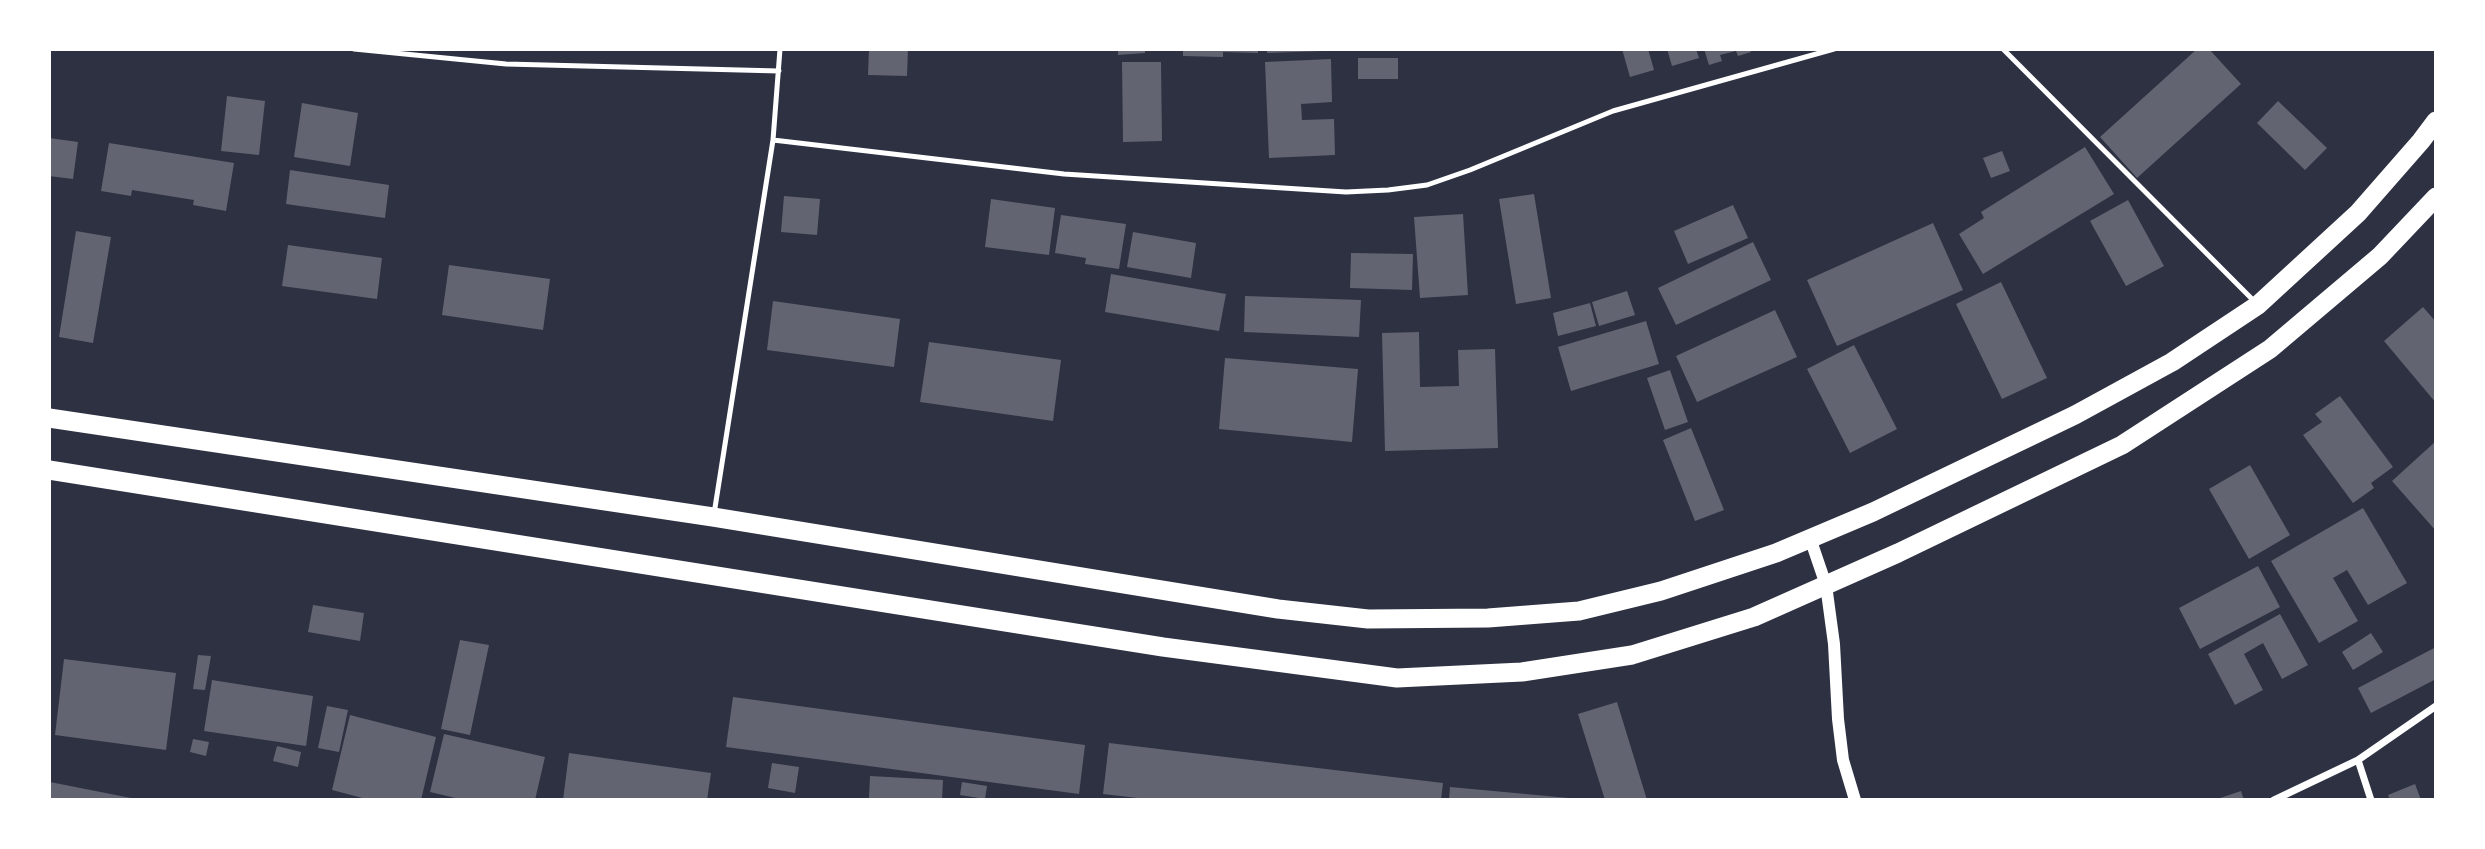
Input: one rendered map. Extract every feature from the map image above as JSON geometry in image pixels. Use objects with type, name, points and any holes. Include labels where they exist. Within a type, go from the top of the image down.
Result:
[{"type":"highway","points":[[49,418],[713,517],[1278,609],[1368,619],[1488,618],[1580,611],[1661,591],[1776,553],[1873,512],[2075,415],[2172,362],[2258,305],[2358,213],[2436,121]]},
{"type":"highway","points":[[49,470],[1163,647],[1397,678],[1522,673],[1632,655],[1754,617],[1898,553],[2122,445],[2270,349],[2380,256],[2436,197]]},
{"type":"street","points":[[1811,538],[1826,585],[1834,644],[1843,760],[1855,800]]},
{"type":"street","points":[[2274,800],[2358,760],[2436,706]]},
{"type":"street","points":[[2358,760],[2371,800]]},
{"type":"lane","points":[[354,49],[506,64],[779,71]]},
{"type":"lane","points":[[713,517],[773,140],[780,49]]},
{"type":"lane","points":[[773,140],[1063,174],[1346,192],[1388,190],[1427,185],[1471,170],[1613,111],[1834,49]]},
{"type":"lane","points":[[2003,49],[2258,305]]},
{"type":"building","points":[[869,49],[908,49],[907,76],[868,75]]},
{"type":"building","points":[[1118,49],[1145,49],[1145,53],[1118,55]]},
{"type":"building","points":[[1183,49],[1258,49],[1258,53],[1223,52],[1223,57],[1183,56]]},
{"type":"building","points":[[1267,49],[1324,49],[1324,51],[1267,53]]},
{"type":"building","points":[[1622,49],[1648,49],[1654,70],[1630,77]]},
{"type":"building","points":[[1667,49],[1696,49],[1699,58],[1672,66]]},
{"type":"building","points":[[1704,49],[1750,49],[1751,52],[1738,56],[1736,51],[1720,55],[1722,61],[1709,65]]},
{"type":"building","points":[[2197,49],[2209,49],[2241,84],[2137,178],[2100,137]]},
{"type":"building","points":[[1358,58],[1398,58],[1398,79],[1358,79]]},
{"type":"building","points":[[1331,59],[1332,102],[1301,104],[1302,120],[1334,119],[1335,155],[1269,158],[1265,62]]},
{"type":"building","points":[[1122,62],[1161,62],[1162,141],[1123,142]]},
{"type":"building","points":[[227,96],[265,101],[259,155],[221,151]]},
{"type":"building","points":[[2278,101],[2327,148],[2305,170],[2257,123]]},
{"type":"building","points":[[302,103],[358,113],[350,166],[294,157]]},
{"type":"building","points":[[49,138],[78,142],[73,179],[49,176]]},
{"type":"building","points":[[109,143],[234,163],[226,211],[193,205],[194,200],[132,190],[131,196],[101,191]]},
{"type":"building","points":[[2085,147],[2114,194],[1983,274],[1959,234],[1984,218],[1981,212]]},
{"type":"building","points":[[2002,151],[2010,171],[1991,178],[1983,158]]},
{"type":"building","points":[[290,170],[389,185],[385,218],[286,204]]},
{"type":"building","points":[[1534,194],[1551,298],[1516,304],[1499,199]]},
{"type":"building","points":[[784,196],[820,199],[817,235],[781,232]]},
{"type":"building","points":[[991,199],[1055,208],[1049,255],[985,247]]},
{"type":"building","points":[[2128,200],[2164,266],[2126,286],[2090,221]]},
{"type":"building","points":[[1733,205],[1748,238],[1688,264],[1674,231]]},
{"type":"building","points":[[1463,214],[1468,295],[1420,298],[1414,217]]},
{"type":"building","points":[[1061,215],[1126,224],[1119,269],[1085,264],[1086,258],[1055,253]]},
{"type":"building","points":[[1933,223],[1963,290],[1837,346],[1807,280]]},
{"type":"building","points":[[76,231],[111,237],[93,343],[59,337]]},
{"type":"building","points":[[1133,232],[1196,243],[1191,278],[1127,267]]},
{"type":"building","points":[[1753,242],[1771,280],[1676,325],[1658,288]]},
{"type":"building","points":[[288,245],[382,258],[377,299],[282,286]]},
{"type":"building","points":[[1351,253],[1413,254],[1412,290],[1350,288]]},
{"type":"building","points":[[449,265],[550,279],[543,330],[442,315]]},
{"type":"building","points":[[1111,274],[1226,294],[1219,331],[1105,312]]},
{"type":"building","points":[[2001,282],[2047,378],[2002,399],[1956,304]]},
{"type":"building","points":[[1627,291],[1635,315],[1599,326],[1592,302]]},
{"type":"building","points":[[1245,296],[1361,300],[1359,337],[1244,332]]},
{"type":"building","points":[[773,301],[900,319],[894,367],[767,350]]},
{"type":"building","points":[[1590,303],[1596,326],[1558,336],[1553,313]]},
{"type":"building","points":[[2423,307],[2436,322],[2436,403],[2384,341]]},
{"type":"building","points":[[1775,310],[1797,357],[1697,402],[1676,356]]},
{"type":"building","points":[[1646,321],[1659,364],[1571,391],[1558,347]]},
{"type":"building","points":[[1419,332],[1420,387],[1459,386],[1458,350],[1495,349],[1498,448],[1385,451],[1382,333]]},
{"type":"building","points":[[929,342],[1061,360],[1053,421],[920,402]]},
{"type":"building","points":[[1854,345],[1897,429],[1850,453],[1807,369]]},
{"type":"building","points":[[1225,358],[1358,369],[1352,442],[1219,429]]},
{"type":"building","points":[[1670,370],[1688,422],[1665,430],[1647,378]]},
{"type":"building","points":[[2340,396],[2393,467],[2371,483],[2374,488],[2353,503],[2303,435],[2322,422],[2315,414]]},
{"type":"building","points":[[1691,428],[1724,510],[1695,521],[1663,440]]},
{"type":"building","points":[[2436,441],[2436,531],[2392,481]]},
{"type":"building","points":[[2250,465],[2290,535],[2249,559],[2209,489]]},
{"type":"building","points":[[2363,508],[2407,583],[2368,605],[2347,570],[2333,578],[2358,621],[2319,643],[2271,561]]},
{"type":"building","points":[[2258,566],[2280,607],[2200,649],[2179,608]]},
{"type":"building","points":[[313,605],[364,613],[360,641],[308,632]]},
{"type":"building","points":[[2280,614],[2308,665],[2282,679],[2263,643],[2244,654],[2263,690],[2235,705],[2208,654]]},
{"type":"building","points":[[2371,633],[2383,652],[2353,670],[2342,652]]},
{"type":"building","points":[[460,640],[489,645],[470,735],[441,729]]},
{"type":"building","points":[[2436,647],[2436,679],[2371,713],[2358,688]]},
{"type":"building","points":[[198,655],[211,656],[205,690],[193,689]]},
{"type":"building","points":[[64,659],[176,673],[166,750],[55,735]]},
{"type":"building","points":[[212,680],[313,696],[306,746],[204,731]]},
{"type":"building","points":[[733,697],[1085,745],[1079,794],[726,747]]},
{"type":"building","points":[[1617,702],[1647,800],[1605,800],[1578,714]]},
{"type":"building","points":[[327,706],[348,710],[339,752],[318,748]]},
{"type":"building","points":[[350,715],[436,737],[421,800],[370,800],[332,790]]},
{"type":"building","points":[[444,734],[545,757],[535,800],[464,800],[430,792]]},
{"type":"building","points":[[193,739],[209,742],[206,756],[190,752]]},
{"type":"building","points":[[1109,743],[1443,783],[1441,800],[1155,800],[1103,794]]},
{"type":"building","points":[[277,746],[301,752],[298,767],[273,761]]},
{"type":"building","points":[[569,753],[711,773],[707,800],[563,800]]},
{"type":"building","points":[[772,763],[799,767],[795,793],[768,788]]},
{"type":"building","points":[[870,776],[943,780],[942,800],[869,798]]},
{"type":"building","points":[[50,782],[136,799],[136,800],[49,800]]},
{"type":"building","points":[[962,782],[987,786],[985,799],[960,795]]},
{"type":"building","points":[[2415,784],[2421,800],[2390,800],[2388,795]]},
{"type":"building","points":[[1450,787],[1569,798],[1569,800],[1449,800]]},
{"type":"building","points":[[2241,791],[2244,800],[2214,800]]}]
